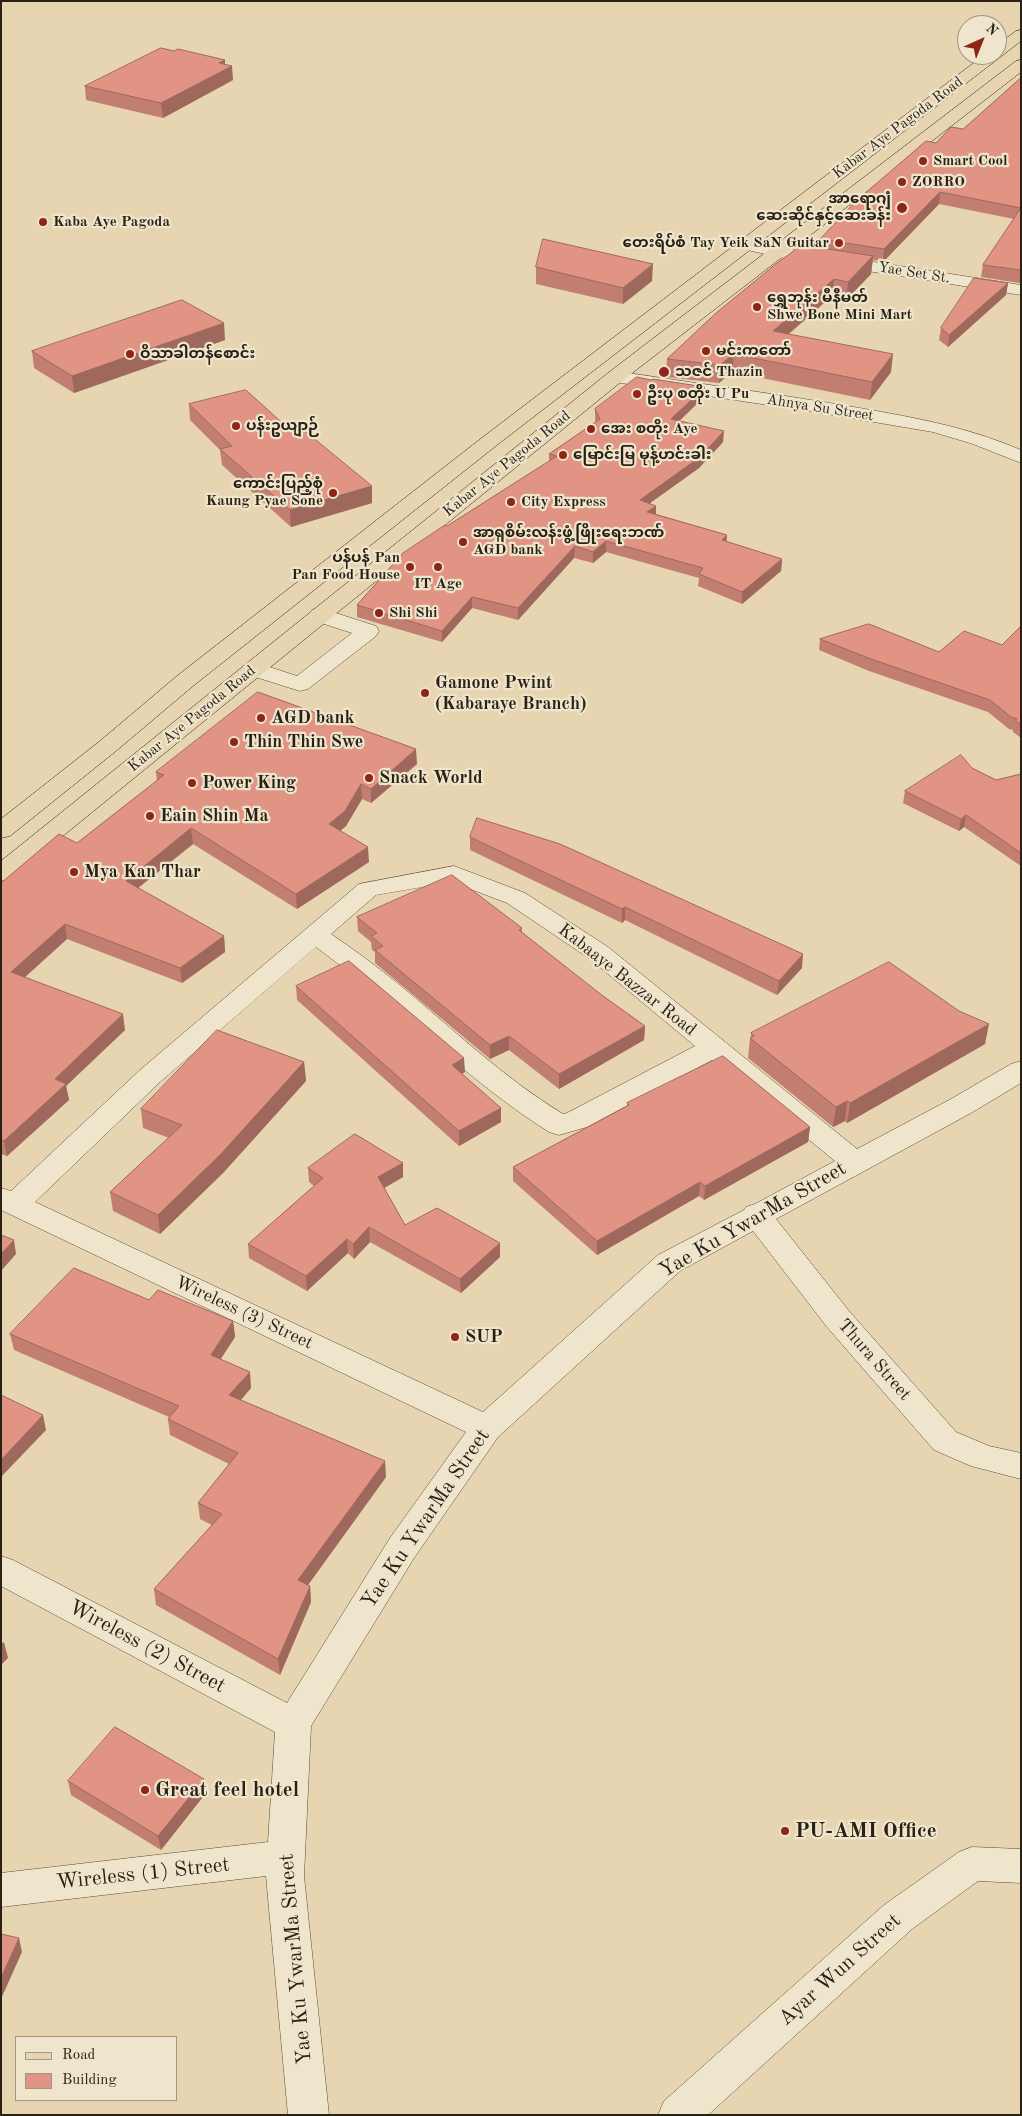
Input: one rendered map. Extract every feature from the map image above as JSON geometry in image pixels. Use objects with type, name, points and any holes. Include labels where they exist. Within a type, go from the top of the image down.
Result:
[{"type":"main road","points":[[1007,44],[1021,34]]},
{"type":"main road","name":"Kabar Aye Pagoda Road","points":[[1,874],[614,377],[903,158],[1021,64]]},
{"type":"main road","name":"Kabar Aye Pagoda Road","points":[[1,831],[192,676],[568,380],[980,65]]},
{"type":"main road","points":[[914,116],[948,122]]},
{"type":"main road","points":[[869,150],[903,158]]},
{"type":"street","name":"Yae Set St.","points":[[745,244],[778,252],[1021,290]]},
{"type":"street","name":"Ahnya Su Street","points":[[614,377],[815,406],[935,427],[980,440],[1021,457]]},
{"type":"street","points":[[254,669],[300,684],[368,632],[320,615]]},
{"type":"street","name":"Kabaaye Bazzar Road","points":[[316,934],[368,889],[454,874],[516,898],[599,953],[854,1162]]},
{"type":"street","points":[[8,1201],[316,934],[393,993],[473,1064],[542,1115],[559,1125],[577,1120],[714,1048]]},
{"type":"street","name":"Yae Ku YwarMa Street","points":[[309,2115],[285,1876],[293,1724],[402,1548],[487,1428],[668,1263],[756,1214],[961,1106],[1021,1070]]},
{"type":"street","name":"Wireless (3) Street","points":[[8,1201],[487,1428]]},
{"type":"street","name":"Thura Street","points":[[756,1214],[838,1319],[944,1441],[983,1457],[1021,1466]]},
{"type":"street","name":"Wireless (2) Street","points":[[1,1570],[293,1724]]},
{"type":"street","name":"Wireless (1) Street","points":[[1,1890],[286,1857]]},
{"type":"street","name":"Ayar Wun Street","points":[[678,2115],[898,1918],[972,1864],[1021,1866]]},
{"type":"building","points":[[161,48],[174,51],[178,49],[225,60],[219,63],[232,66],[161,103],[85,86]]},
{"type":"building","points":[[1021,78],[1021,208],[940,192],[884,249],[820,239],[856,201],[926,141],[936,143],[951,127],[963,129]]},
{"type":"building","points":[[1021,208],[1021,270],[983,265]]},
{"type":"building","points":[[543,239],[653,264],[623,288],[536,267]]},
{"type":"building","points":[[802,245],[873,256],[848,282],[834,279],[773,331],[893,354],[872,382],[734,354],[720,365],[667,359],[716,313]]},
{"type":"building","points":[[974,278],[1008,283],[949,335],[941,328]]},
{"type":"building","points":[[182,300],[224,323],[72,376],[32,351]]},
{"type":"building","points":[[637,377],[705,387],[671,419],[724,431],[700,457],[640,500],[656,506],[647,512],[727,535],[722,540],[782,559],[742,592],[699,574],[703,568],[606,541],[593,552],[575,546],[518,608],[472,597],[442,631],[357,605],[403,553],[557,456],[549,454],[600,419],[595,409]]},
{"type":"building","points":[[246,390],[290,430],[300,427],[372,486],[290,510],[220,449],[232,446],[189,404]]},
{"type":"building","points":[[869,624],[939,652],[964,631],[1002,645],[1021,626],[1021,725],[1015,720],[1017,719],[1011,717],[990,700],[871,659],[820,639]]},
{"type":"building","points":[[258,692],[416,749],[371,789],[361,784],[345,811],[329,824],[368,847],[296,894],[191,828],[126,881],[224,936],[180,968],[65,924],[11,972],[123,1014],[55,1079],[66,1084],[4,1141],[1,1139],[1,883],[59,834],[77,843],[164,775],[156,772]]},
{"type":"building","points":[[961,755],[972,768],[996,780],[1021,774],[1021,853],[966,815],[961,819],[905,791]]},
{"type":"building","points":[[477,818],[560,844],[803,954],[779,981],[625,907],[622,909],[470,837]]},
{"type":"building","points":[[452,875],[522,928],[519,930],[603,996],[645,1026],[559,1074],[509,1036],[490,1045],[375,950],[383,946],[371,936],[377,933],[357,917]]},
{"type":"building","points":[[349,961],[464,1058],[452,1065],[501,1108],[459,1131],[296,986]]},
{"type":"building","points":[[889,962],[959,1011],[989,1024],[850,1103],[847,1101],[836,1107],[750,1038],[754,1036],[751,1033]]},
{"type":"building","points":[[217,1030],[304,1062],[221,1154],[158,1215],[110,1192],[182,1125],[141,1109]]},
{"type":"building","points":[[723,1056],[810,1127],[705,1186],[700,1182],[597,1241],[513,1167],[629,1105],[627,1103]]},
{"type":"building","points":[[355,1134],[403,1163],[378,1177],[405,1225],[437,1208],[500,1243],[460,1279],[369,1227],[353,1244],[347,1239],[306,1276],[248,1244],[323,1178],[308,1168]]},
{"type":"building","points":[[1,1235],[14,1240],[1,1254]]},
{"type":"building","points":[[74,1268],[149,1300],[158,1290],[233,1321],[211,1355],[250,1372],[229,1395],[385,1461],[298,1580],[310,1586],[278,1659],[154,1589],[222,1514],[198,1503],[238,1453],[168,1419],[179,1406],[10,1334]]},
{"type":"building","points":[[1,1395],[43,1415],[1,1460]]},
{"type":"building","points":[[115,1727],[204,1779],[158,1836],[68,1781]]},
{"type":"building","points":[[1,1934],[19,1938],[1,1978]]},
{"type":"place","name":"Smart Cool","points":[[923,161]]},
{"type":"place","name":"ZORRO","points":[[902,182]]},
{"type":"place","name":"အာရောဂျံ ဆေးဆိုင်နှင့်ဆေးခန်း","points":[[902,208]]},
{"type":"place","name":"Kaba Aye Pagoda","points":[[43,222]]},
{"type":"place","name":"တေးရိပ်စံ Tay Yeik SaN Guitar","points":[[839,243]]},
{"type":"place","name":"ရွှေဘုန်း မီနီမတ် Shwe Bone Mini Mart","points":[[757,307]]},
{"type":"place","name":"မင်းကတော်","points":[[706,351]]},
{"type":"place","name":"ဝိသာခါတန်စောင်း","points":[[130,354]]},
{"type":"place","name":"သဇင် Thazin","points":[[664,372]]},
{"type":"place","name":"ဦးပု စတိုး U Pu","points":[[637,394]]},
{"type":"place","name":"ပန်းဥယျာဉ်","points":[[236,426]]},
{"type":"place","name":"အေး စတိုး Aye","points":[[591,429]]},
{"type":"place","name":"မြောင်းမြ မုန့်ဟင်းခါး","points":[[563,455]]},
{"type":"place","name":"ကောင်းပြည့်စုံ Kaung Pyae Sone","points":[[333,493]]},
{"type":"place","name":"City Express","points":[[511,502]]},
{"type":"place","name":"အာရှစိမ်းလန်းဖွံ့ဖြိုးရေးဘဏ် AGD bank","points":[[463,542]]},
{"type":"place","name":"ပန်ပန် Pan Pan Food House","points":[[410,567]]},
{"type":"place","name":"IT Age","points":[[438,567]]},
{"type":"place","name":"Shi Shi","points":[[379,613]]},
{"type":"place","name":"Gamone Pwint (Kabaraye Branch)","points":[[425,693]]},
{"type":"place","name":"AGD bank","points":[[261,718]]},
{"type":"place","name":"Thin Thin Swe","points":[[234,742]]},
{"type":"place","name":"Snack World","points":[[369,778]]},
{"type":"place","name":"Power King","points":[[192,783]]},
{"type":"place","name":"Eain Shin Ma","points":[[150,816]]},
{"type":"place","name":"Mya Kan Thar","points":[[74,872]]},
{"type":"place","name":"SUP","points":[[455,1337]]},
{"type":"place","name":"Great feel hotel","points":[[145,1790]]},
{"type":"place","name":"PU-AMI Office","points":[[785,1831]]}]
